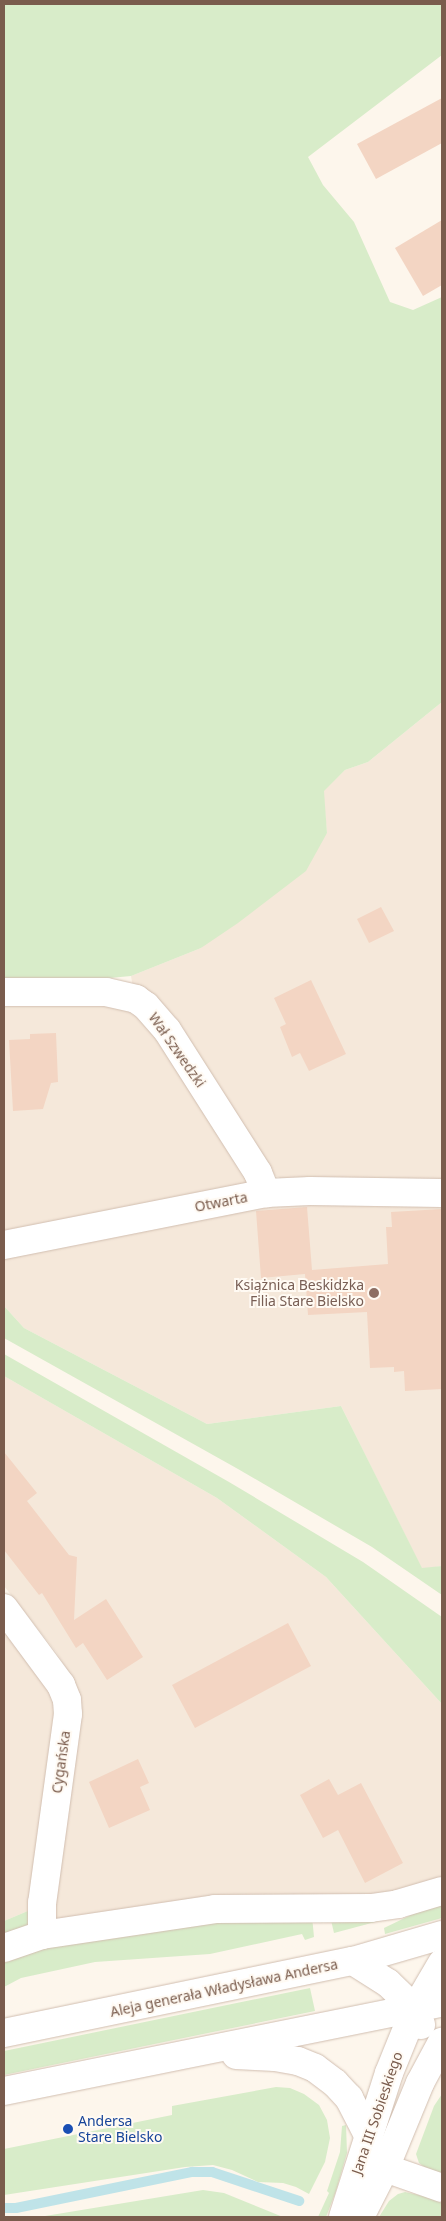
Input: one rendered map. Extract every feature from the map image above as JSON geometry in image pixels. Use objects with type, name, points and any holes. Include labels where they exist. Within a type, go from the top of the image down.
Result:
[{"type":"street","name":"Wał Szwedzki","points":[[4,992],[106,992],[122,994],[146,1006],[167,1030],[258,1173],[266,1193]]},
{"type":"street","name":"Otwarta","points":[[4,1244],[266,1193],[310,1191],[442,1193]]},
{"type":"street","name":"Cygańska","points":[[4,1608],[61,1685],[67,1700],[68,1714],[42,1903],[42,1935]]},
{"type":"street","points":[[4,1948],[42,1935],[215,1909],[371,1908],[398,1904],[442,1891]]},
{"type":"street","name":"Aleja generała Władysława Andersa","points":[[4,2033],[353,1961],[442,1935]]},
{"type":"street","name":"Jana III Sobieskiego","points":[[353,1961],[388,1983],[415,2009],[420,2020],[424,2040],[420,2083]]},
{"type":"street","name":"Jana III Sobieskiego","points":[[343,2217],[389,2073],[415,2009],[442,1963]]},
{"type":"street","points":[[4,2091],[442,2002]]},
{"type":"street","name":"Jana III Sobieskiego","points":[[360,2217],[385,2168],[420,2083],[442,2042]]},
{"type":"street","points":[[192,2054],[274,2057],[298,2061],[315,2068],[335,2083],[349,2098],[368,2135]]},
{"type":"street","points":[[385,2168],[442,2188]]},
{"type":"shaded area","points":[[442,702],[442,1181],[288,1182],[274,1175],[258,1158],[133,988],[131,976],[201,948],[327,833],[323,791],[345,770],[368,762]]},
{"type":"shaded area","points":[[89,998],[143,1014],[256,1184],[4,1233],[4,999]]},
{"type":"shaded area","points":[[266,1202],[442,1202],[442,1566],[422,1569],[341,1406],[207,1424],[24,1328],[4,1306],[4,1253]]},
{"type":"shaded area","points":[[4,1376],[217,1498],[326,1577],[442,1704],[442,1882],[406,1896],[61,1921],[52,1916],[71,1676],[56,1652],[4,1586]]},
{"type":"shaded area","points":[[4,1622],[56,1700],[35,1908],[4,1921]]},
{"type":"green space","points":[[4,4],[442,4],[442,55],[308,157],[323,185],[354,222],[390,302],[413,310],[442,297],[442,702],[368,762],[345,770],[324,791],[327,833],[306,871],[238,923],[201,948],[131,976],[56,983],[4,984]]},
{"type":"green space","points":[[4,1306],[24,1328],[207,1424],[341,1406],[422,1568],[442,1566],[442,1595],[372,1547],[238,1469],[4,1338]]},
{"type":"green space","points":[[4,1354],[229,1482],[363,1562],[442,1617],[442,1704],[326,1577],[217,1498],[4,1376]]},
{"type":"green space","points":[[442,1900],[442,1918],[385,1934],[384,1928]]},
{"type":"green space","points":[[35,1908],[34,1917],[27,1926],[4,1934],[4,1921]]},
{"type":"green space","points":[[312,1916],[314,1937],[305,1940],[302,1934],[210,1954],[95,1962],[21,1978],[4,1987],[4,1963],[46,1947],[217,1918]]},
{"type":"green space","points":[[330,1916],[379,1921],[334,1933]]},
{"type":"green space","points":[[310,1988],[315,2011],[4,2075],[4,2051]]},
{"type":"green space","points":[[276,2087],[290,2088],[304,2094],[319,2105],[327,2120],[330,2138],[325,2162],[309,2194],[283,2183],[258,2182],[232,2170],[213,2165],[185,2167],[4,2195],[4,2149],[172,2115],[172,2106]]},
{"type":"green space","points":[[442,2094],[442,2173],[427,2169],[419,2163],[416,2154],[434,2106]]},
{"type":"green space","points":[[346,2125],[347,2153],[336,2191],[326,2217],[318,2217],[329,2193],[327,2191],[340,2152],[342,2126]]},
{"type":"green space","points":[[203,2190],[224,2193],[283,2217],[39,2217]]},
{"type":"green space","points":[[405,2192],[442,2200],[442,2217],[379,2217],[389,2201],[398,2194]]},
{"type":"building","points":[[442,98],[442,143],[376,179],[357,144]]},
{"type":"building","points":[[442,220],[442,285],[423,296],[395,248]]},
{"type":"building","points":[[381,907],[394,931],[369,943],[357,919]]},
{"type":"building","points":[[311,980],[346,1054],[309,1071],[300,1053],[292,1057],[280,1027],[286,1024],[274,998]]},
{"type":"building","points":[[56,1033],[58,1082],[51,1083],[43,1109],[13,1111],[9,1040],[30,1039],[30,1034]]},
{"type":"building","name":"Książnica Beskidzka Filia Stare Bielsko","points":[[307,1207],[312,1270],[388,1264],[386,1227],[392,1227],[391,1212],[442,1209],[442,1389],[405,1391],[404,1371],[394,1372],[394,1367],[370,1368],[367,1312],[308,1315],[305,1274],[261,1278],[256,1211]]},
{"type":"building","points":[[4,1452],[37,1493],[27,1501],[69,1555],[77,1557],[74,1620],[106,1599],[143,1657],[107,1680],[83,1643],[76,1648],[42,1593],[39,1595],[4,1550]]},
{"type":"building","points":[[288,1623],[311,1666],[195,1728],[172,1685]]},
{"type":"building","points":[[138,1759],[149,1783],[140,1787],[150,1810],[109,1828],[89,1782]]},
{"type":"building","points":[[329,1779],[338,1795],[361,1783],[403,1863],[365,1883],[338,1830],[323,1838],[300,1795]]},
{"type":"waterway","points":[[4,2208],[16,2208],[192,2172],[212,2172],[299,2201]]},
{"type":"place","name":"Książnica Beskidzka Filia Stare Bielsko","points":[[374,1293]]},
{"type":"place","name":"Andersa Stare Bielsko","points":[[68,2129]]}]
